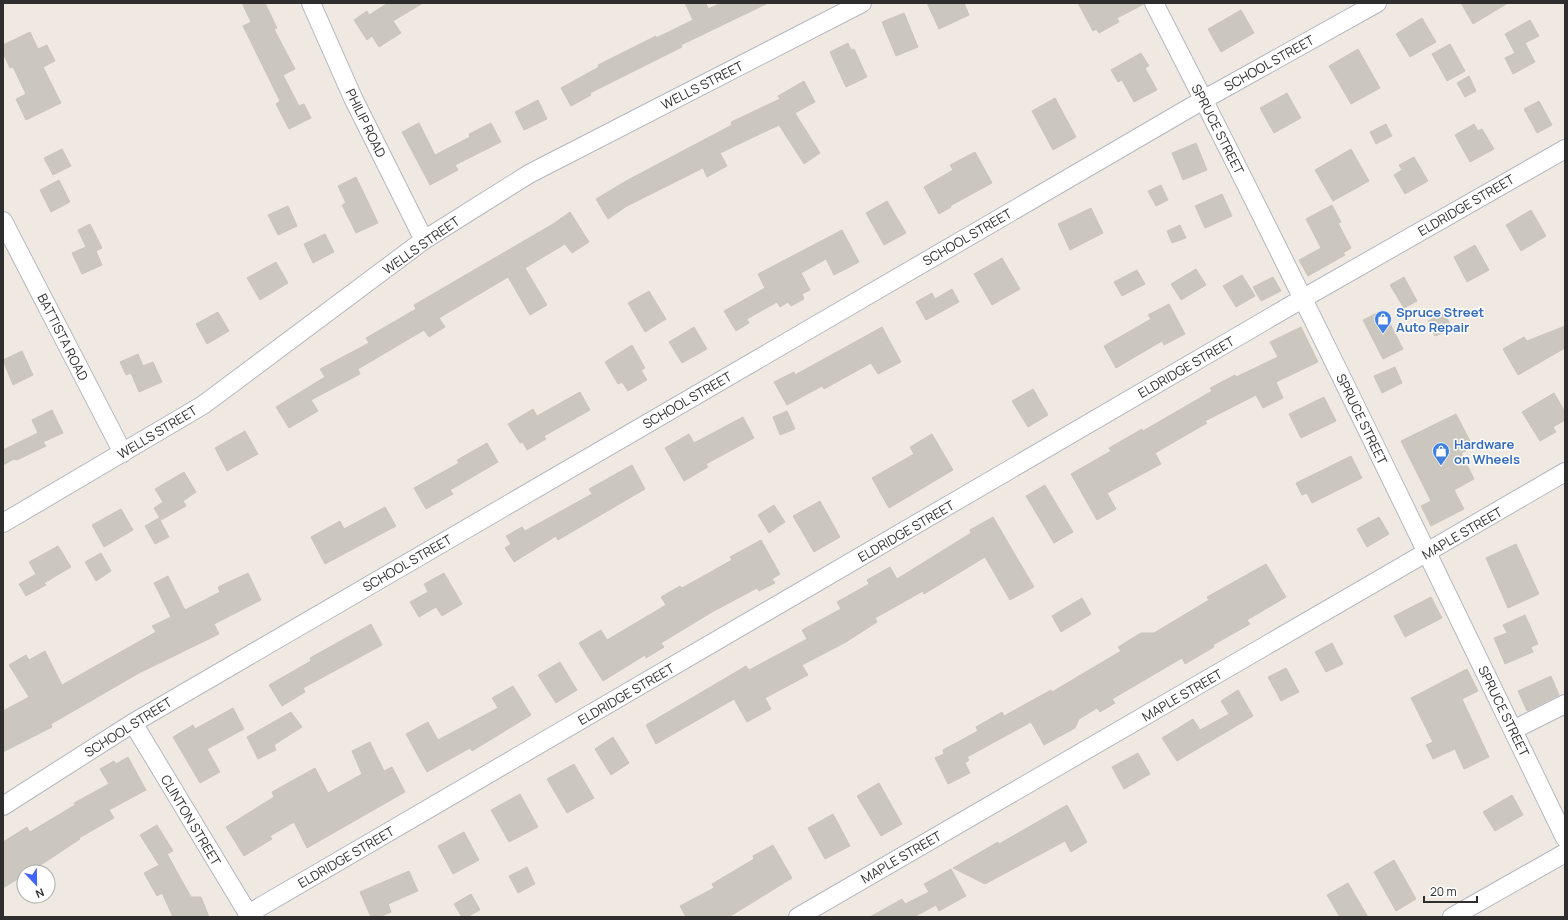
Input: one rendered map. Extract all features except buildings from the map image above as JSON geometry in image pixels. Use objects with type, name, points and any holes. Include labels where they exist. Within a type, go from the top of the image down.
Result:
[{"type":"street","name":"PHILIP ROAD","points":[[311,3],[353,98],[424,240]]},
{"type":"street","name":"WELLS STREET","points":[[3,523],[203,405],[424,240],[529,174],[862,3]]},
{"type":"street","name":"SPRUCE STREET","points":[[1154,3],[1428,553],[1565,838]]},
{"type":"street","name":"SCHOOL STREET","points":[[3,806],[133,723],[1203,100],[1377,3]]},
{"type":"street","name":"ELDRIDGE STREET","points":[[249,916],[1302,299],[1565,149]]},
{"type":"street","name":"BATTISTA ROAD","points":[[3,221],[123,452]]},
{"type":"street","name":"MAPLE STREET","points":[[798,917],[1428,553],[1565,472]]},
{"type":"street","points":[[1513,730],[1565,704]]},
{"type":"street","name":"CLINTON STREET","points":[[133,723],[249,916]]},
{"type":"street","points":[[1452,917],[1565,853]]},
{"type":"place","name":"Spruce Street Auto Repair","points":[[1383,334]]},
{"type":"place","name":"Hardware on Wheels","points":[[1441,466]]}]
